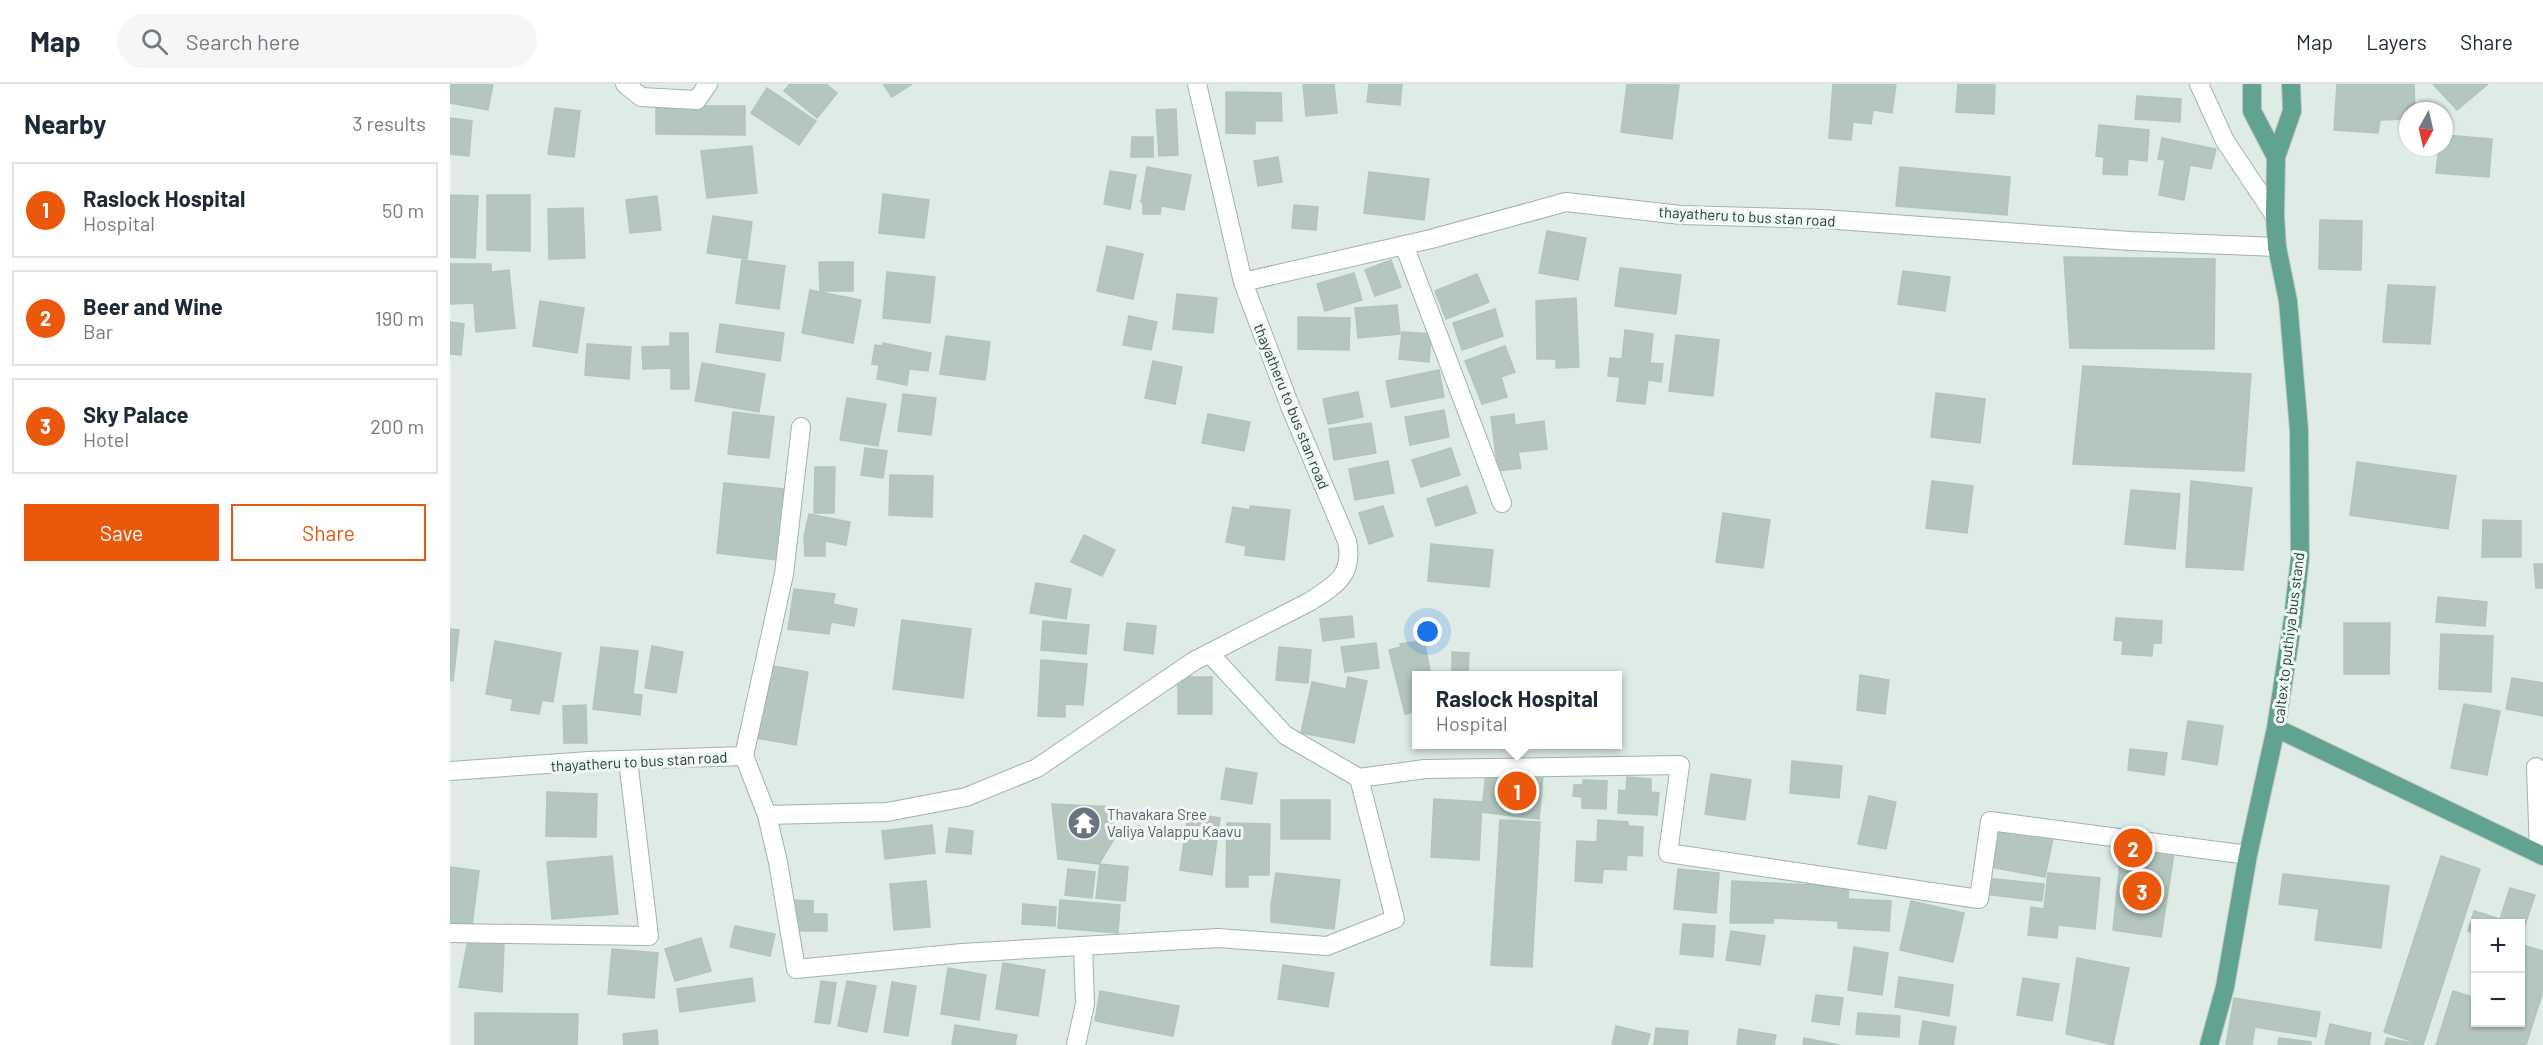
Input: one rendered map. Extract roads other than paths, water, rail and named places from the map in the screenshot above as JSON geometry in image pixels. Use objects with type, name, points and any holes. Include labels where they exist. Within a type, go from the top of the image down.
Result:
[{"type":"main road","points":[[2252,84],[2252,111],[2276,157]]},
{"type":"main road","name":"caltex to puthiya bus stand","points":[[2209,1045],[2225,987],[2248,855],[2276,728],[2300,558],[2299,430],[2288,301],[2277,247],[2275,216],[2276,157],[2292,111],[2291,84]]},
{"type":"main road","points":[[2276,728],[2541,855]]},
{"type":"street","points":[[625,84],[641,97],[686,101],[697,100],[708,84]]},
{"type":"street","points":[[1197,84],[1243,282]]},
{"type":"street","points":[[2199,84],[2225,141],[2275,216]]},
{"type":"street","name":"thayatheru to bus stan road","points":[[450,771],[628,760],[744,756],[767,815],[887,812],[966,797],[1037,768],[1209,653],[1327,591],[1344,575],[1350,555],[1347,540],[1290,406],[1243,282],[1404,244],[1566,202],[1681,215],[1823,219],[2130,241],[2277,247]]},
{"type":"street","points":[[1404,244],[1502,502]]},
{"type":"street","points":[[744,756],[784,574],[801,427]]},
{"type":"street","points":[[1209,653],[1285,735],[1359,778],[1425,769],[1680,765],[1668,853],[1979,900],[1990,821],[2248,855]]},
{"type":"street","points":[[450,933],[649,936],[628,760]]},
{"type":"street","points":[[2535,767],[2541,855]]},
{"type":"street","points":[[767,815],[778,862],[796,969],[962,953],[1218,938],[1328,946],[1395,919],[1359,778]]},
{"type":"street","points":[[1076,1045],[1084,1004],[1083,946]]},
{"type":"place","name":"Raslock Hospital","points":[[1517,791]]},
{"type":"place","name":"Thavakara Sree Valiya Valappu Kaavu","points":[[1084,823]]},
{"type":"place","name":"Beer and Wine","points":[[2133,848]]},
{"type":"place","name":"Sky Palace","points":[[2142,891]]}]
